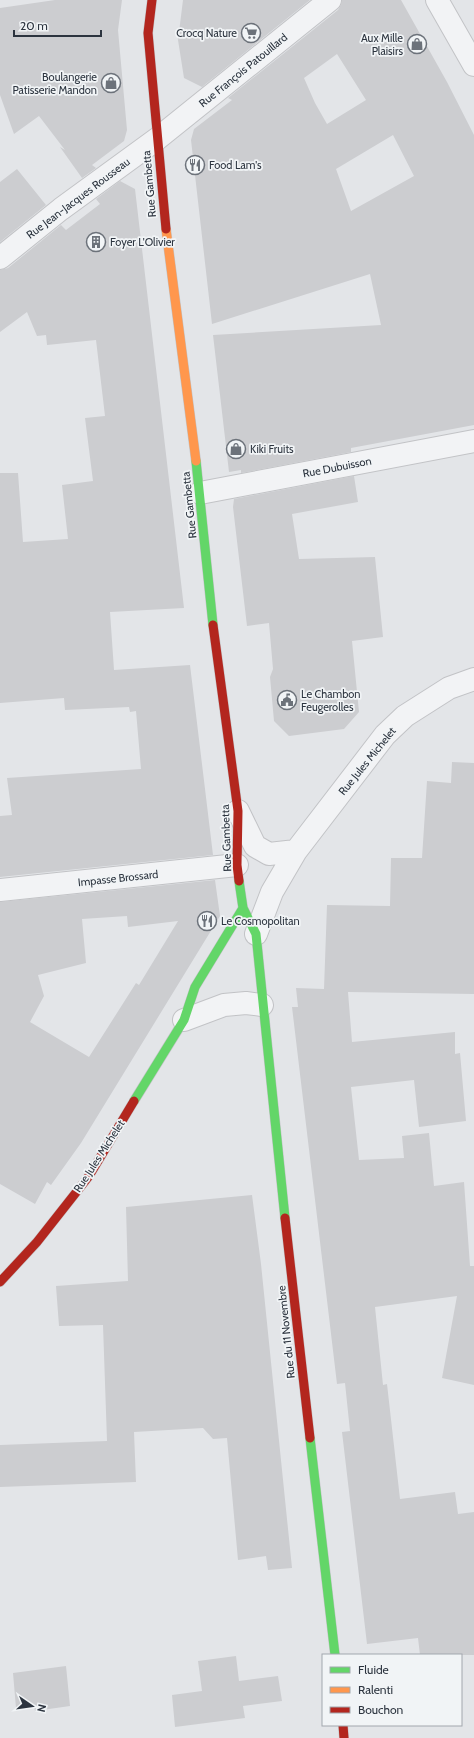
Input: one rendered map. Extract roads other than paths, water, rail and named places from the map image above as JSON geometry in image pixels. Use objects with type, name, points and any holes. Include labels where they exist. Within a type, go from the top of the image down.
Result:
[{"type":"main road","name":"Rue Gambetta","points":[[152,0],[148,33],[168,256],[200,493],[212,619],[238,811],[237,865],[243,908],[256,934],[262,1005]]},
{"type":"main road","name":"Rue Jules Michelet","points":[[0,1282],[37,1242],[89,1176],[184,1020],[195,987],[243,908]]},
{"type":"main road","name":"Rue du 11 Novembre","points":[[262,1005],[335,1654]]},
{"type":"main road","points":[[343,1726],[344,1738]]},
{"type":"street","name":"Rue François Patouillard","points":[[157,140],[330,0]]},
{"type":"street","points":[[437,0],[474,65]]},
{"type":"street","name":"Rue Jean-Jacques Rousseau","points":[[0,258],[60,209],[157,140]]},
{"type":"street","name":"Rue Dubuisson","points":[[200,493],[474,441]]},
{"type":"street","name":"Rue Jules Michelet","points":[[256,934],[272,892],[296,851],[385,735],[405,716],[449,688],[474,679]]},
{"type":"street","points":[[238,811],[255,846],[269,854],[296,851]]},
{"type":"street","name":"Impasse Brossard","points":[[0,890],[237,865]]},
{"type":"street","points":[[184,1020],[224,1005],[262,1005]]},
{"type":"place","name":"Crocq Nature","points":[[251,33]]},
{"type":"place","name":"Aux Mille Plaisirs","points":[[417,44]]},
{"type":"place","name":"Boulangerie Patisserie Mandon","points":[[111,83]]},
{"type":"place","name":"Food Lam's","points":[[195,165]]},
{"type":"place","name":"Foyer L'Olivier","points":[[96,242]]},
{"type":"place","name":"Kiki Fruits","points":[[236,449]]},
{"type":"place","name":"Le Chambon Feugerolles","points":[[287,700]]},
{"type":"place","name":"Le Cosmopolitan","points":[[207,921]]}]
